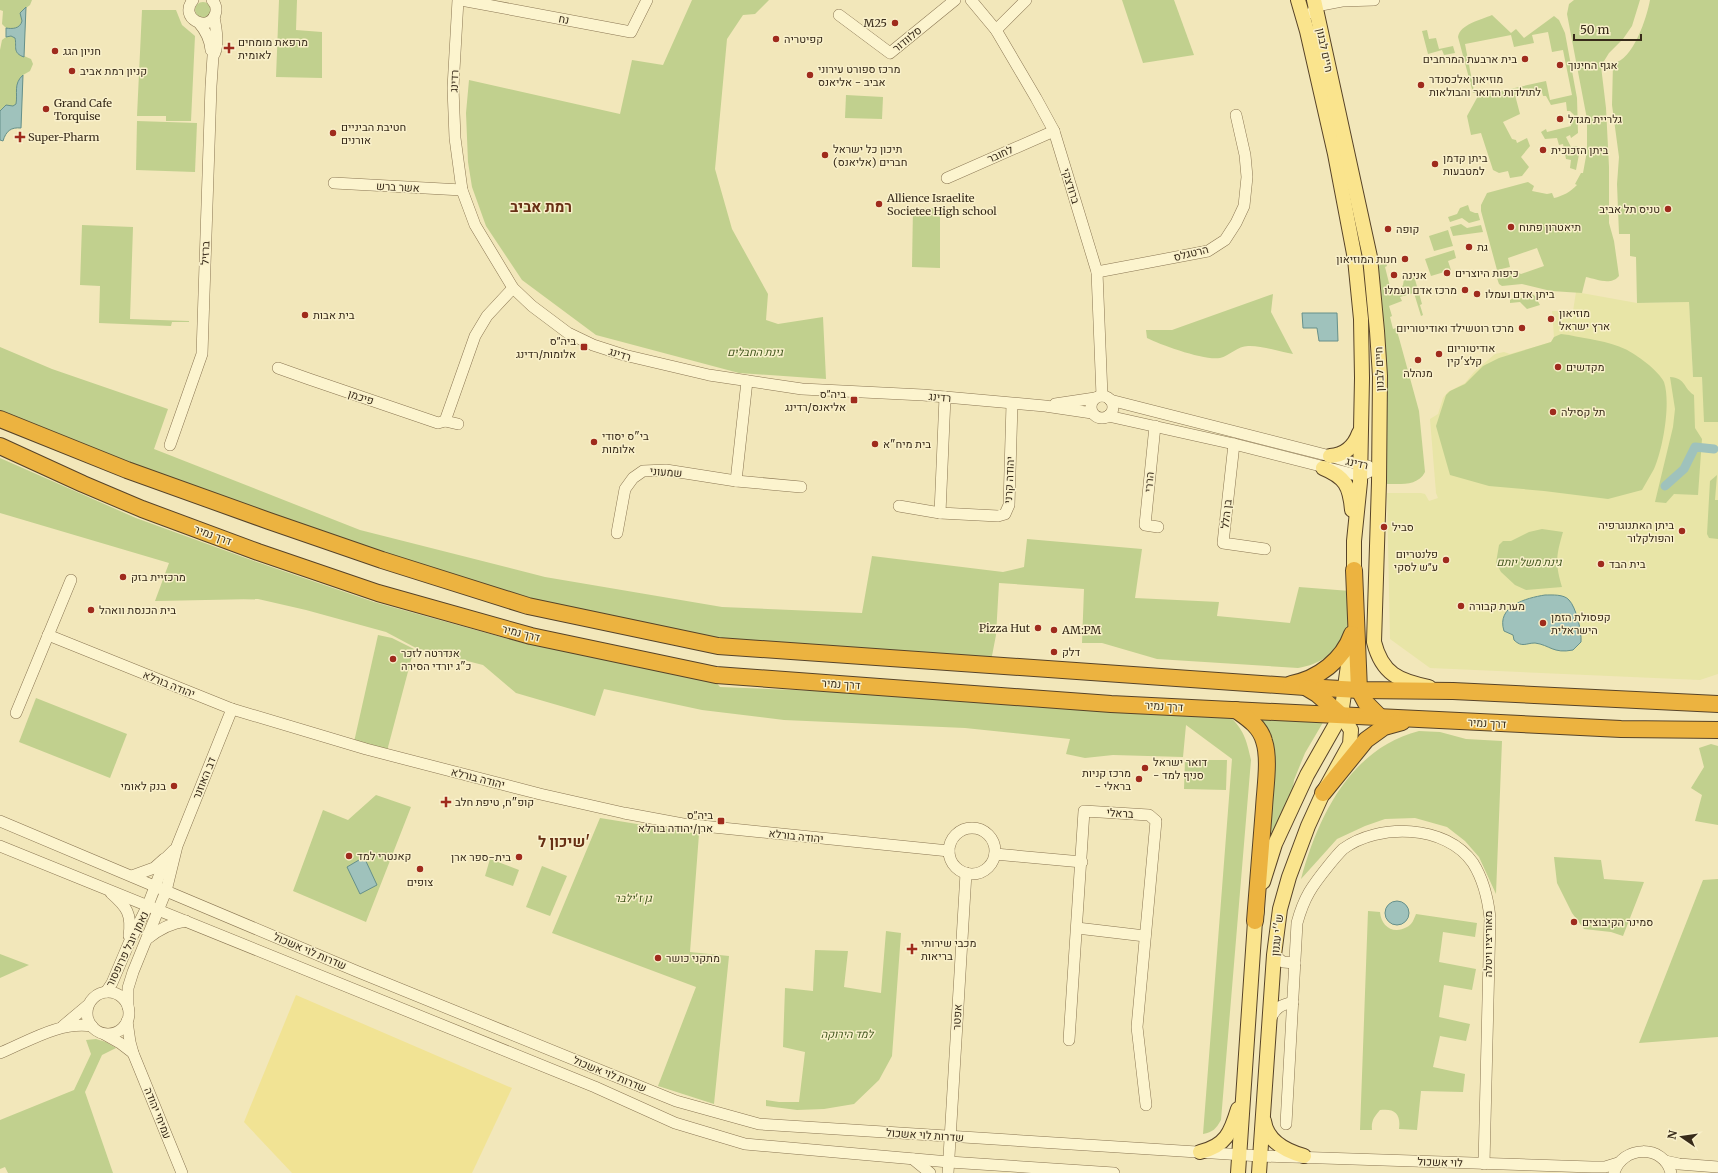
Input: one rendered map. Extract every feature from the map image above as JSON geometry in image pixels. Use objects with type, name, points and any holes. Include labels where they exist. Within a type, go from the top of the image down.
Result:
[{"type":"highway","points":[[0,419],[134,472],[268,521],[382,560],[528,606],[703,643],[726,646],[1305,687],[1453,691],[1718,704]]},
{"type":"highway","name":"דרך נמיר","points":[[0,446],[116,498],[258,552],[378,593],[531,636],[716,675],[1111,704],[1621,729],[1718,730]]},
{"type":"highway","points":[[1305,687],[1317,694],[1341,715],[1352,689],[1354,570]]},
{"type":"highway","points":[[1282,685],[1305,680],[1330,666],[1346,650],[1352,634]]},
{"type":"highway","points":[[1352,689],[1380,717]]},
{"type":"highway","points":[[1236,710],[1251,721],[1259,730],[1264,740],[1266,752],[1265,793],[1255,920]]},
{"type":"highway","points":[[1323,793],[1366,740],[1384,727],[1413,719]]},
{"type":"main road","name":"חיים לבנון","points":[[1298,0],[1307,31],[1335,154],[1355,259],[1361,319],[1360,471],[1354,541],[1352,689]]},
{"type":"main road","name":"חיים לבנון","points":[[1315,3],[1371,268],[1378,331],[1380,376],[1379,467],[1374,642],[1377,654],[1383,666],[1402,680],[1418,685],[1453,691]]},
{"type":"main road","points":[[1354,541],[1350,493],[1340,476],[1326,462],[1349,450],[1357,440],[1361,426]]},
{"type":"main road","name":"ש''י עגנון","points":[[1238,1173],[1245,1088],[1255,920],[1262,884],[1275,844],[1307,775],[1341,715],[1348,724],[1352,739],[1323,793],[1308,826],[1287,883],[1280,909],[1274,955],[1258,1173]]},
{"type":"main road","points":[[1200,1152],[1215,1147],[1231,1131],[1245,1088]]},
{"type":"main road","points":[[1263,1117],[1265,1127],[1277,1144],[1286,1150],[1304,1156]]},
{"type":"street","name":"ברזיל","points":[[193,0],[190,6],[190,14],[192,18],[205,30],[210,42],[213,56]]},
{"type":"street","name":"רדינג","points":[[458,0],[453,88],[455,138],[462,190],[475,225],[513,288],[546,318],[593,345],[624,355],[709,375],[802,389],[945,397],[1044,406],[1092,413]]},
{"type":"street","name":"נח","points":[[461,0],[631,32],[647,0]]},
{"type":"street","name":"סלוודור","points":[[838,15],[890,53],[955,0]]},
{"type":"street","name":"ברודצקי","points":[[971,0],[996,30],[1054,131],[1097,272],[1102,398]]},
{"type":"street","points":[[996,30],[1026,0]]},
{"type":"street","points":[[1307,31],[1315,3],[1374,0]]},
{"type":"street","name":"ברזיל","points":[[170,445],[202,354],[213,56],[215,53],[216,30],[215,6]]},
{"type":"street","points":[[199,23],[208,22],[215,6]]},
{"type":"street","name":"הרטגלס","points":[[1097,272],[1208,252],[1225,240],[1236,223],[1244,206],[1247,177],[1245,155],[1236,116]]},
{"type":"street","name":"לחובר","points":[[947,178],[1054,131]]},
{"type":"street","name":"אשר ברש","points":[[334,183],[462,190]]},
{"type":"street","points":[[445,421],[475,336],[487,316],[513,288]]},
{"type":"street","name":"פיכמן","points":[[278,368],[438,422],[445,421],[458,424]]},
{"type":"street","points":[[736,481],[747,381]]},
{"type":"street","points":[[940,513],[945,397]]},
{"type":"street","points":[[1102,398],[1112,403],[1112,410],[1108,416],[1101,418],[1092,413],[1091,403],[1102,398]]},
{"type":"street","name":"רדינג","points":[[1044,406],[1102,398],[1360,471],[1379,467]]},
{"type":"street","name":"יהודה קרני","points":[[899,506],[940,513],[998,516],[1006,514],[1009,505],[1012,404]]},
{"type":"street","name":"רדינג","points":[[1108,416],[1234,444],[1301,455]]},
{"type":"street","name":"הררי","points":[[1155,426],[1145,525],[1158,527]]},
{"type":"street","name":"בן הלל","points":[[1234,444],[1223,543],[1265,549]]},
{"type":"street","name":"שמעוני","points":[[617,533],[625,489],[633,478],[643,471],[666,470],[736,481],[801,487]]},
{"type":"street","points":[[16,713],[71,580]]},
{"type":"street","name":"יהודה בורלא","points":[[48,635],[232,709],[366,749],[540,794],[624,814],[683,824],[949,851]]},
{"type":"street","name":"דב האוזנר","points":[[159,910],[166,891],[177,846],[232,709]]},
{"type":"street","name":"בראלי","points":[[1069,1040],[1082,862],[1084,811],[1149,815],[1156,821],[1137,1027],[1146,1104]]},
{"type":"street","name":"שדרות לוי אשכול","points":[[0,821],[356,971],[676,1100],[759,1124],[1260,1156]]},
{"type":"street","points":[[976,828],[986,832],[992,838],[995,854],[988,867],[982,871],[966,873],[955,866],[951,859],[949,851],[950,843],[961,830],[976,828]]},
{"type":"street","name":"מאוריציו ויטלה","points":[[1286,1124],[1297,923],[1302,907],[1312,886],[1342,850],[1356,842],[1372,835],[1388,832],[1429,834],[1460,851],[1472,863],[1487,896],[1490,918],[1484,1164]]},
{"type":"street","name":"שדרות לוי אשכול","points":[[0,846],[595,1087],[674,1123],[745,1144],[913,1159],[948,1167],[982,1164],[1114,1173]]},
{"type":"street","name":"דב האוזנר","points":[[148,905],[166,858],[177,846]]},
{"type":"street","points":[[995,854],[1082,862]]},
{"type":"street","points":[[132,876],[154,868],[166,858]]},
{"type":"street","name":"אפטר","points":[[948,1167],[966,873]]},
{"type":"street","points":[[106,888],[128,911],[130,920],[129,943]]},
{"type":"street","name":"נאמן יובל פרופסור","points":[[106,992],[112,983],[129,943],[148,905]]},
{"type":"street","name":"נאמן יובל פרופסור","points":[[128,1007],[127,996],[129,984],[159,910]]},
{"type":"street","points":[[146,939],[162,928],[177,922],[186,921]]},
{"type":"street","points":[[1076,928],[1145,936]]},
{"type":"street","points":[[1274,955],[1283,962],[1295,963]]},
{"type":"street","points":[[61,1028],[88,1005],[95,996],[106,992],[117,994],[122,997],[128,1007],[127,1022],[120,1030],[109,1034],[103,1033]]},
{"type":"street","points":[[1270,1021],[1273,1013],[1280,1006],[1293,1002]]},
{"type":"street","points":[[88,1005],[87,1016],[92,1026]]},
{"type":"street","name":"עמיחי יהודה","points":[[127,1022],[133,1053],[182,1173]]},
{"type":"street","points":[[0,1053],[61,1028],[75,1025],[92,1026],[120,1043],[133,1053]]},
{"type":"street","points":[[1616,1168],[1625,1157],[1642,1151],[1650,1152],[1659,1156],[1665,1161],[1671,1173]]},
{"type":"street","name":"לוי אשכול","points":[[1260,1156],[1304,1156],[1616,1168]]},
{"type":"street","points":[[913,1159],[930,1173]]},
{"type":"street","points":[[1665,1161],[1679,1164],[1718,1167]]},
{"type":"street","points":[[967,1173],[982,1164]]},
{"type":"green space","points":[[0,0],[32,0],[30,5],[26,8],[24,56],[31,59],[33,64],[30,71],[23,75],[21,128],[9,130],[3,141],[0,140],[0,50],[2,40],[6,37],[6,28],[2,24],[3,11],[0,10]]},
{"type":"green space","points":[[279,0],[297,0],[296,30],[322,32],[322,78],[276,77]]},
{"type":"green space","name":"גינת החבלים","points":[[692,0],[769,0],[755,14],[743,15],[727,39],[715,169],[732,229],[768,294],[766,320],[778,324],[823,317],[826,379],[739,373],[596,335],[522,280],[486,226],[472,187],[468,162],[466,113],[469,80],[620,114],[632,60],[663,65]]},
{"type":"green space","points":[[1122,0],[1174,0],[1194,55],[1143,63]]},
{"type":"green space","points":[[1574,0],[1640,0],[1632,26],[1623,39],[1609,53],[1601,66],[1606,108],[1609,167],[1609,223],[1614,241],[1619,276],[1612,281],[1586,277],[1582,293],[1551,291],[1522,284],[1502,286],[1499,284],[1496,275],[1515,271],[1521,274],[1544,266],[1537,248],[1508,258],[1510,267],[1497,270],[1481,211],[1481,205],[1487,193],[1528,182],[1534,186],[1532,191],[1547,194],[1552,193],[1554,198],[1569,192],[1577,185],[1575,184],[1581,173],[1583,173],[1587,151],[1587,119],[1567,14],[1569,4]]},
{"type":"green space","name":"טניס תל אביב","points":[[1650,0],[1718,0],[1718,422],[1704,422],[1702,377],[1693,377],[1689,302],[1637,303],[1636,257],[1630,256],[1630,234],[1619,234],[1617,184],[1619,157],[1612,105],[1613,63],[1627,55],[1633,47],[1646,17]]},
{"type":"green space","points":[[203,2],[209,4],[211,10],[209,16],[203,18],[197,16],[195,10],[197,4]]},
{"type":"green space","points":[[142,10],[176,10],[182,25],[195,36],[191,121],[166,121],[166,116],[137,116]]},
{"type":"green space","points":[[1492,15],[1511,33],[1516,29],[1524,38],[1554,16],[1559,20],[1565,33],[1577,98],[1578,133],[1571,138],[1570,135],[1566,137],[1571,147],[1577,146],[1580,149],[1576,170],[1570,168],[1571,160],[1566,159],[1563,144],[1559,145],[1557,138],[1545,139],[1541,132],[1546,129],[1547,132],[1571,126],[1570,122],[1574,115],[1570,111],[1567,111],[1566,102],[1551,105],[1546,96],[1543,96],[1541,88],[1515,95],[1520,114],[1503,122],[1512,139],[1516,140],[1517,143],[1527,138],[1530,146],[1521,157],[1529,167],[1522,176],[1510,178],[1508,171],[1499,173],[1493,170],[1481,133],[1471,135],[1467,116],[1478,96],[1546,81],[1550,100],[1572,95],[1563,50],[1552,52],[1548,32],[1532,35],[1534,43],[1514,47],[1511,35],[1465,44],[1474,91],[1483,91],[1473,93],[1458,37],[1467,26]]},
{"type":"green space","points":[[1427,30],[1429,39],[1436,38],[1439,49],[1453,46],[1455,53],[1444,55],[1442,50],[1428,54],[1422,31]]},
{"type":"green space","points":[[846,95],[883,97],[882,119],[845,118]]},
{"type":"green space","points":[[137,121],[197,123],[195,172],[136,170]]},
{"type":"green space","points":[[1468,205],[1470,211],[1478,213],[1480,220],[1469,223],[1462,218],[1450,222],[1448,217],[1457,214],[1460,208]]},
{"type":"green space","points":[[913,208],[940,208],[940,268],[912,267]]},
{"type":"green space","points":[[1461,224],[1467,228],[1481,225],[1483,232],[1453,236],[1450,227]]},
{"type":"green space","points":[[82,225],[133,227],[130,319],[189,322],[172,322],[171,326],[99,323],[100,286],[80,285]]},
{"type":"green space","points":[[1448,230],[1453,246],[1434,251],[1429,236]]},
{"type":"green space","points":[[1454,250],[1456,258],[1448,261],[1451,270],[1431,276],[1425,259]]},
{"type":"green space","points":[[1386,262],[1387,266],[1385,267],[1390,287],[1392,288],[1399,289],[1403,285],[1404,279],[1414,276],[1422,304],[1420,305],[1423,315],[1421,316],[1414,293],[1400,297],[1402,301],[1389,306],[1392,316],[1390,317],[1393,329],[1396,328],[1419,411],[1425,472],[1418,480],[1403,484],[1387,484],[1384,345],[1376,267]]},
{"type":"green space","points":[[1528,291],[1535,296],[1540,305],[1527,309],[1520,302],[1510,303],[1510,300],[1515,297],[1523,298]]},
{"type":"green space","points":[[1576,292],[1637,303],[1689,302],[1693,377],[1702,377],[1705,422],[1718,422],[1718,674],[1700,680],[1430,668],[1390,639],[1387,493],[1421,493],[1425,494],[1429,501],[1438,498],[1436,493],[1430,419],[1438,414],[1443,398],[1448,392],[1465,383],[1474,372],[1495,354],[1504,352],[1510,354],[1551,342],[1554,337],[1552,311],[1573,311]]},
{"type":"green space","points":[[1273,294],[1271,312],[1293,354],[1253,346],[1244,346],[1223,357],[1213,358],[1183,352],[1147,338],[1146,330],[1172,330]]},
{"type":"green space","name":"תל קסילה","points":[[1561,334],[1605,342],[1625,349],[1647,363],[1664,382],[1667,402],[1663,438],[1654,469],[1642,490],[1608,499],[1489,486],[1450,475],[1436,426],[1446,395],[1450,391],[1465,384],[1483,366],[1499,358],[1551,342],[1554,337]]},
{"type":"green space","points":[[0,347],[52,369],[168,409],[154,449],[360,530],[545,577],[722,607],[862,613],[872,556],[1003,572],[1024,567],[1027,539],[1142,549],[1135,598],[1219,602],[1217,616],[1290,623],[1299,587],[1350,591],[1347,629],[1340,644],[1328,656],[1314,664],[1298,668],[1157,659],[1102,643],[1082,643],[1084,589],[999,583],[996,635],[991,661],[717,641],[531,601],[356,546],[131,463],[0,412]]},
{"type":"green space","points":[[1670,377],[1682,381],[1694,395],[1695,428],[1702,439],[1698,495],[1674,494],[1666,503],[1655,502],[1673,427],[1675,409]]},
{"type":"green space","points":[[0,458],[136,518],[254,561],[374,602],[523,643],[714,680],[720,687],[898,694],[1229,715],[1244,735],[1251,760],[1221,1120],[1214,1130],[1203,1134],[1232,759],[1186,725],[1183,757],[1113,755],[1085,758],[1066,754],[1070,739],[965,728],[784,720],[702,710],[604,689],[595,716],[516,693],[483,665],[416,648],[386,632],[306,610],[258,599],[155,601],[169,563],[0,513]]},
{"type":"green space","points":[[1717,475],[1715,500],[1718,500],[1718,539],[1709,538],[1707,534],[1710,481]]},
{"type":"green space","name":"גינת משל יותם","points":[[1542,529],[1563,532],[1557,560],[1558,572],[1562,587],[1526,590],[1515,585],[1501,572],[1496,563],[1499,545],[1503,541],[1511,541],[1529,532]]},
{"type":"green space","points":[[378,635],[392,638],[414,649],[387,751],[354,742]]},
{"type":"green space","points":[[36,698],[127,734],[110,778],[19,742]]},
{"type":"green space","points":[[1249,713],[1325,719],[1305,753],[1294,780],[1292,796],[1261,870],[1269,793]]},
{"type":"green space","points":[[1419,731],[1440,732],[1466,739],[1502,741],[1496,894],[1479,857],[1465,841],[1447,827],[1415,818],[1385,819],[1365,826],[1337,839],[1301,879],[1308,855],[1328,809],[1341,788],[1356,769],[1374,752],[1395,740]]},
{"type":"green space","points":[[1711,744],[1718,746],[1718,825],[1695,821],[1702,795],[1691,788],[1704,767],[1699,748]]},
{"type":"green space","points":[[1185,760],[1227,760],[1226,790],[1184,789]]},
{"type":"green space","name":"קאנטרי למד","points":[[376,795],[411,807],[366,922],[293,891],[323,810],[348,820]]},
{"type":"green space","name":"גן ז'ילבר","points":[[600,818],[699,834],[690,952],[729,956],[714,1104],[658,1086],[696,987],[552,933]]},
{"type":"green space","points":[[1554,857],[1601,860],[1604,879],[1644,882],[1623,936],[1611,932],[1584,929],[1572,913],[1557,883]]},
{"type":"green space","points":[[490,859],[519,870],[513,886],[485,876]]},
{"type":"green space","points":[[542,866],[567,876],[550,916],[526,907]]},
{"type":"green space","points":[[1718,879],[1718,1037],[1639,1043],[1703,880]]},
{"type":"green space","points":[[1368,911],[1380,912],[1385,925],[1389,928],[1397,930],[1410,925],[1416,914],[1477,923],[1475,937],[1443,932],[1439,962],[1476,969],[1472,990],[1444,985],[1439,1017],[1470,1024],[1466,1041],[1440,1036],[1433,1067],[1465,1074],[1463,1092],[1421,1091],[1417,1130],[1399,1129],[1399,1119],[1396,1113],[1390,1110],[1380,1110],[1372,1124],[1372,1130],[1360,1130]]},
{"type":"green space","name":"למד הירוקה","points":[[886,931],[901,933],[892,1056],[879,1080],[854,1104],[824,1109],[797,1110],[766,1106],[766,1100],[779,1102],[799,1102],[805,1052],[783,1047],[785,988],[813,991],[815,950],[848,951],[844,987],[881,993]]},
{"type":"green space","points":[[0,954],[29,965],[0,978]]},
{"type":"green space","points":[[96,1039],[106,1042],[116,1048],[102,1055],[85,1092],[113,1173],[8,1173],[5,1167],[0,1169],[0,1120],[74,1090],[91,1054],[86,1040]]},
{"type":"sand","points":[[296,995],[512,1088],[472,1173],[292,1173],[244,1122]]},
{"type":"water","points":[[26,7],[24,57],[16,51],[15,38],[11,36],[6,37],[6,28],[20,26],[22,21],[20,13]]},
{"type":"water","points":[[23,75],[21,128],[9,130],[3,141],[0,140],[0,111],[6,105],[13,106],[16,104],[17,85]]},
{"type":"water","points":[[1302,313],[1337,313],[1338,341],[1319,341],[1317,328],[1303,328]]},
{"type":"water","points":[[1545,595],[1558,595],[1567,598],[1572,603],[1581,638],[1581,642],[1573,650],[1561,651],[1535,643],[1519,644],[1514,640],[1513,635],[1504,631],[1504,615],[1508,609],[1529,598]]},
{"type":"water","points":[[364,857],[377,885],[360,894],[347,867]]},
{"type":"water","points":[[1397,901],[1405,905],[1409,913],[1405,921],[1397,925],[1389,921],[1385,913],[1389,905]]},
{"type":"waterway","points":[[1665,486],[1684,469],[1695,447],[1714,449]]},
{"type":"place","name":"M25","points":[[895,23]]},
{"type":"place","name":"קפיטריה","points":[[776,39]]},
{"type":"place","name":"מרפאת מומחים לאומית","points":[[229,48]]},
{"type":"place","name":"חניון הגג","points":[[55,51]]},
{"type":"place","name":"בית ארבעת המרחבים","points":[[1525,59]]},
{"type":"place","name":"אגף החינוך","points":[[1560,65]]},
{"type":"place","name":"קניון רמת אביב","points":[[72,71]]},
{"type":"place","name":"מרכז ספורט עירוני אביב - אליאנס","points":[[810,75]]},
{"type":"place","name":"מוזיאון אלכסנדר לתולדות הדואר והבולאות","points":[[1421,85]]},
{"type":"place","name":"Grand Cafe Torquise","points":[[46,109]]},
{"type":"place","name":"גלריית מגדל","points":[[1560,119]]},
{"type":"place","name":"חטיבת הביניים אורנים","points":[[333,133]]},
{"type":"place","name":"Super-Pharm","points":[[20,137]]},
{"type":"place","name":"ביתן הזכוכית","points":[[1543,150]]},
{"type":"place","name":"תיכון כל ישראל חברים (אליאנס)","points":[[825,155]]},
{"type":"place","name":"ביתן קדמן למטבעות","points":[[1435,164]]},
{"type":"place","name":"Allience Israelite Societee High school","points":[[879,204]]},
{"type":"place","name":"טניס תל אביב","points":[[1668,209]]},
{"type":"place","name":"תיאטרון פתוח","points":[[1511,227]]},
{"type":"place","name":"קופה","points":[[1388,229]]},
{"type":"place","name":"גת","points":[[1469,247]]},
{"type":"place","name":"חנות המוזיאון","points":[[1405,259]]},
{"type":"place","name":"כיפות היוצרים","points":[[1447,273]]},
{"type":"place","name":"אנינה","points":[[1394,275]]},
{"type":"place","name":"מרכז אדם ועמלו","points":[[1465,290]]},
{"type":"place","name":"ביתן אדם ועמלו","points":[[1477,294]]},
{"type":"place","name":"בית אבות","points":[[305,315]]},
{"type":"place","name":"מוזיאון ארץ ישראל","points":[[1551,319]]},
{"type":"place","name":"מרכז רוטשילד ואודיטוריום","points":[[1522,328]]},
{"type":"place","name":"ביה״ס אלומות/רדינג","points":[[584,347]]},
{"type":"place","name":"אודיטוריום קלצ'קין","points":[[1439,354]]},
{"type":"place","name":"מנהלה","points":[[1418,360]]},
{"type":"place","name":"מקדשים","points":[[1558,367]]},
{"type":"place","name":"ביה״ס אליאנס/רדינג","points":[[854,400]]},
{"type":"place","name":"תל קסילה","points":[[1553,412]]},
{"type":"place","name":"בי\"ס יסודי אלומות","points":[[594,442]]},
{"type":"place","name":"בית מיח\"א","points":[[875,444]]},
{"type":"place","name":"סביל","points":[[1384,527]]},
{"type":"place","name":"ביתן האתנוגרפיה והפולקלור","points":[[1682,531]]},
{"type":"place","name":"פלנטריום ע״ש לסקי","points":[[1446,560]]},
{"type":"place","name":"בית הבד","points":[[1601,564]]},
{"type":"place","name":"מרכזיית בזק","points":[[123,577]]},
{"type":"place","name":"מערת קבורה","points":[[1461,606]]},
{"type":"place","name":"בית הכנסת וואהל","points":[[91,610]]},
{"type":"place","name":"קפסולת הזמן הישראלית","points":[[1543,623]]},
{"type":"place","name":"Pizza Hut","points":[[1038,628]]},
{"type":"place","name":"AM:PM","points":[[1054,630]]},
{"type":"place","name":"דלק","points":[[1054,652]]},
{"type":"place","name":"אנדרטה לזכר כ\"ג יורדי הסירה","points":[[393,659]]},
{"type":"place","name":"דואר ישראל - סניף למד","points":[[1145,768]]},
{"type":"place","name":"מרכז קניות - בראלי","points":[[1139,779]]},
{"type":"place","name":"בנק לאומי","points":[[174,786]]},
{"type":"place","name":"קופ\"ח, טיפת חלב","points":[[446,802]]},
{"type":"place","name":"ביה״ס ארן/יהודה בורלא","points":[[721,821]]},
{"type":"place","name":"קאנטרי למד","points":[[349,856]]},
{"type":"place","name":"בית-ספר ארן","points":[[519,857]]},
{"type":"place","name":"צופים","points":[[420,869]]},
{"type":"place","name":"סמינר הקיבוצים","points":[[1574,922]]},
{"type":"place","name":"מכבי שירותי בריאות","points":[[912,949]]},
{"type":"place","name":"מתקני כושר","points":[[658,958]]},
{"type":"district","name":"רמת אביב","points":[[541,206]]},
{"type":"district","name":"שיכון ל'","points":[[564,841]]}]
